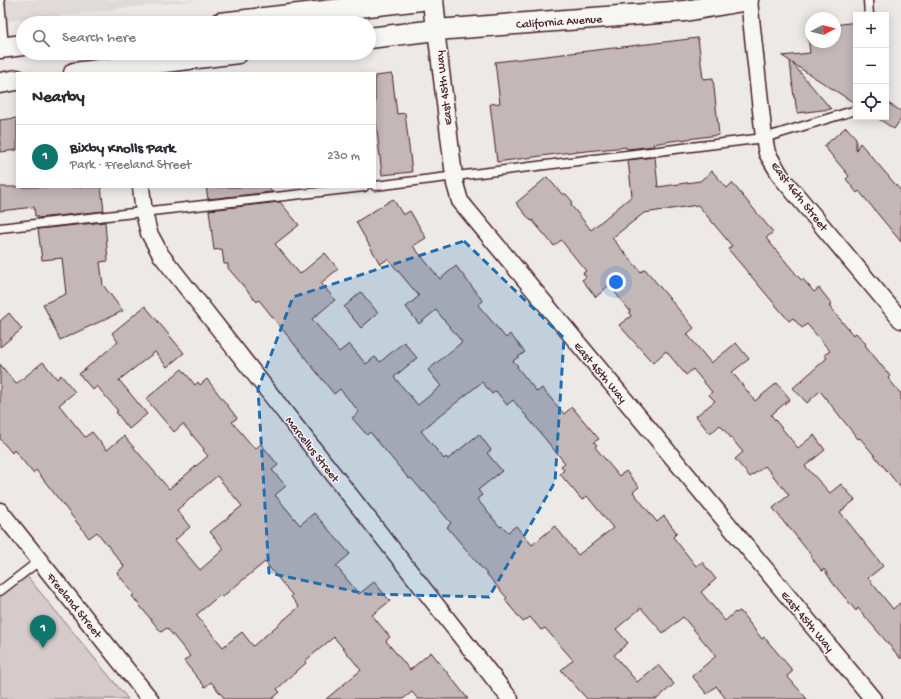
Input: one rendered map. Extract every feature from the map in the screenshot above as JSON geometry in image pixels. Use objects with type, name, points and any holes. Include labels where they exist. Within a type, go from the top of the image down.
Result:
[{"type":"street","points":[[281,16],[420,0]]},
{"type":"street","name":"East 45th Way","points":[[433,0],[454,184],[460,201],[873,699]]},
{"type":"street","name":"California Avenue","points":[[376,37],[436,30],[686,12],[749,0]]},
{"type":"street","name":"East 46th Street","points":[[749,0],[764,138],[767,153],[782,178],[901,320]]},
{"type":"street","points":[[80,72],[126,64],[167,60]]},
{"type":"street","points":[[0,83],[16,80]]},
{"type":"street","name":"Marcellus Street","points":[[141,188],[144,213],[149,233],[161,255],[510,699]]},
{"type":"street","name":"Freeland Street","points":[[0,511],[150,699]]},
{"type":"lane","points":[[0,0],[9,47]]},
{"type":"lane","points":[[868,0],[869,12]]},
{"type":"lane","points":[[376,186],[764,138],[853,111]]},
{"type":"lane","points":[[0,228],[356,188]]},
{"type":"lane","points":[[0,591],[39,561]]},
{"type":"highlighted area","points":[[464,241],[564,338],[555,482],[489,597],[367,594],[269,573],[258,389],[293,297]]},
{"type":"shaded area","points":[[0,0],[198,0],[54,16],[16,16],[16,20],[0,22]]},
{"type":"shaded area","points":[[26,575],[128,699],[0,699],[0,597]]},
{"type":"building","points":[[853,22],[853,102],[792,63],[831,109],[797,113],[790,61],[782,56],[810,53],[809,48],[841,48],[841,24]]},
{"type":"building","points":[[698,38],[703,79],[713,78],[719,135],[653,144],[654,146],[577,152],[578,151],[497,162],[490,104],[500,103],[495,62]]},
{"type":"building","points":[[392,74],[397,114],[405,113],[412,172],[382,175],[376,122],[376,76]]},
{"type":"building","points":[[889,104],[901,111],[901,119],[894,129],[880,120],[889,120]]},
{"type":"building","points":[[16,118],[16,150],[0,152],[0,120]]},
{"type":"building","points":[[846,127],[856,138],[856,150],[860,143],[901,191],[901,242],[859,191],[857,193],[846,179],[849,176],[824,146]]},
{"type":"building","points":[[655,157],[658,187],[700,181],[712,171],[727,188],[732,183],[773,232],[766,238],[801,280],[803,279],[814,292],[819,288],[832,304],[829,306],[853,335],[856,333],[866,344],[865,345],[890,376],[888,378],[901,394],[901,488],[860,438],[858,439],[820,391],[807,403],[793,388],[827,358],[824,355],[830,351],[807,324],[802,328],[793,318],[789,321],[728,249],[732,246],[698,205],[644,213],[612,238],[641,272],[645,269],[694,328],[687,334],[711,363],[736,343],[749,359],[732,372],[755,401],[777,383],[790,399],[771,415],[798,448],[814,435],[825,450],[805,466],[830,493],[841,484],[855,500],[840,512],[883,566],[868,578],[893,609],[901,602],[901,659],[858,608],[856,611],[832,582],[824,569],[822,571],[811,557],[812,556],[773,508],[789,495],[765,466],[750,477],[735,459],[743,452],[720,425],[710,434],[696,416],[715,401],[709,395],[712,392],[693,369],[686,375],[666,351],[653,363],[619,325],[631,316],[629,313],[630,311],[609,285],[596,297],[582,280],[586,277],[583,273],[586,271],[561,240],[554,246],[516,203],[547,177],[562,194],[566,194],[572,201],[571,205],[591,230],[632,196],[628,160]]},
{"type":"building","points":[[0,187],[16,187],[101,188],[104,211],[37,218],[37,216],[35,216],[34,207],[0,211]]},
{"type":"building","points":[[206,188],[269,188],[272,192],[208,199]]},
{"type":"building","points":[[393,199],[403,215],[410,211],[426,238],[413,246],[440,279],[456,266],[483,301],[478,305],[506,338],[510,334],[525,352],[513,361],[537,392],[542,388],[564,414],[572,407],[599,439],[594,442],[597,445],[595,447],[619,476],[626,471],[639,487],[633,492],[657,522],[664,516],[677,533],[673,537],[696,566],[702,562],[716,579],[701,592],[725,621],[735,612],[740,611],[762,639],[764,637],[793,671],[787,676],[807,699],[726,699],[716,686],[707,694],[692,676],[716,656],[683,617],[663,633],[641,608],[616,629],[628,643],[614,655],[637,682],[658,665],[674,684],[657,699],[587,699],[561,670],[573,660],[545,628],[541,630],[530,617],[523,622],[505,600],[507,598],[447,527],[451,523],[424,491],[423,492],[411,478],[409,479],[370,432],[367,435],[352,418],[359,412],[340,389],[334,394],[259,300],[257,302],[228,268],[228,264],[224,264],[222,249],[214,250],[209,210],[280,202],[299,225],[275,244],[300,274],[325,253],[338,269],[321,283],[335,300],[312,319],[339,352],[349,344],[366,364],[375,357],[380,362],[404,342],[417,358],[394,377],[418,405],[441,386],[428,370],[462,342],[436,310],[419,324],[406,307],[419,296],[388,259],[380,264],[356,222]],"holes":[[[482,382],[492,394],[496,391],[507,405],[513,400],[565,463],[561,466],[564,470],[560,474],[582,500],[587,496],[613,528],[578,555],[555,526],[532,545],[516,526],[508,532],[502,526],[500,527],[477,499],[482,495],[478,490],[502,471],[487,453],[491,450],[479,434],[448,459],[446,457],[444,459],[421,431]]]},
{"type":"building","points":[[105,222],[108,261],[100,262],[103,285],[123,311],[60,340],[43,304],[66,294],[62,258],[42,260],[38,229]]},
{"type":"building","points":[[361,292],[378,313],[361,328],[344,307]]},
{"type":"building","points":[[145,306],[184,353],[167,367],[155,352],[119,380],[147,414],[129,429],[116,412],[118,411],[97,386],[93,390],[79,374],[118,342],[112,333]]},
{"type":"building","points":[[9,313],[22,329],[0,347],[0,321]]},
{"type":"building","points":[[43,362],[57,379],[61,375],[75,392],[59,405],[85,437],[92,432],[107,450],[124,436],[169,489],[208,456],[183,424],[174,432],[146,399],[182,369],[195,385],[198,382],[200,385],[207,379],[237,418],[232,422],[255,449],[261,444],[278,465],[272,470],[286,486],[275,495],[300,525],[314,513],[350,554],[336,566],[359,594],[374,582],[390,601],[372,615],[390,637],[386,641],[410,670],[431,652],[468,699],[418,699],[412,692],[403,699],[326,699],[361,670],[334,637],[305,661],[306,663],[277,689],[280,692],[272,699],[225,699],[211,682],[205,687],[184,661],[190,656],[167,628],[161,632],[132,596],[134,594],[117,573],[124,566],[97,532],[89,538],[36,470],[33,473],[14,450],[12,453],[0,439],[0,364],[16,384]],"holes":[[[217,476],[242,506],[210,532],[224,549],[200,570],[175,540],[190,527],[177,510]],[[265,562],[292,595],[291,597],[299,607],[253,646],[242,632],[223,647],[196,615],[220,595],[222,597]]]},
{"type":"place","name":"Bixby Knolls Park","points":[[43,648]]}]
